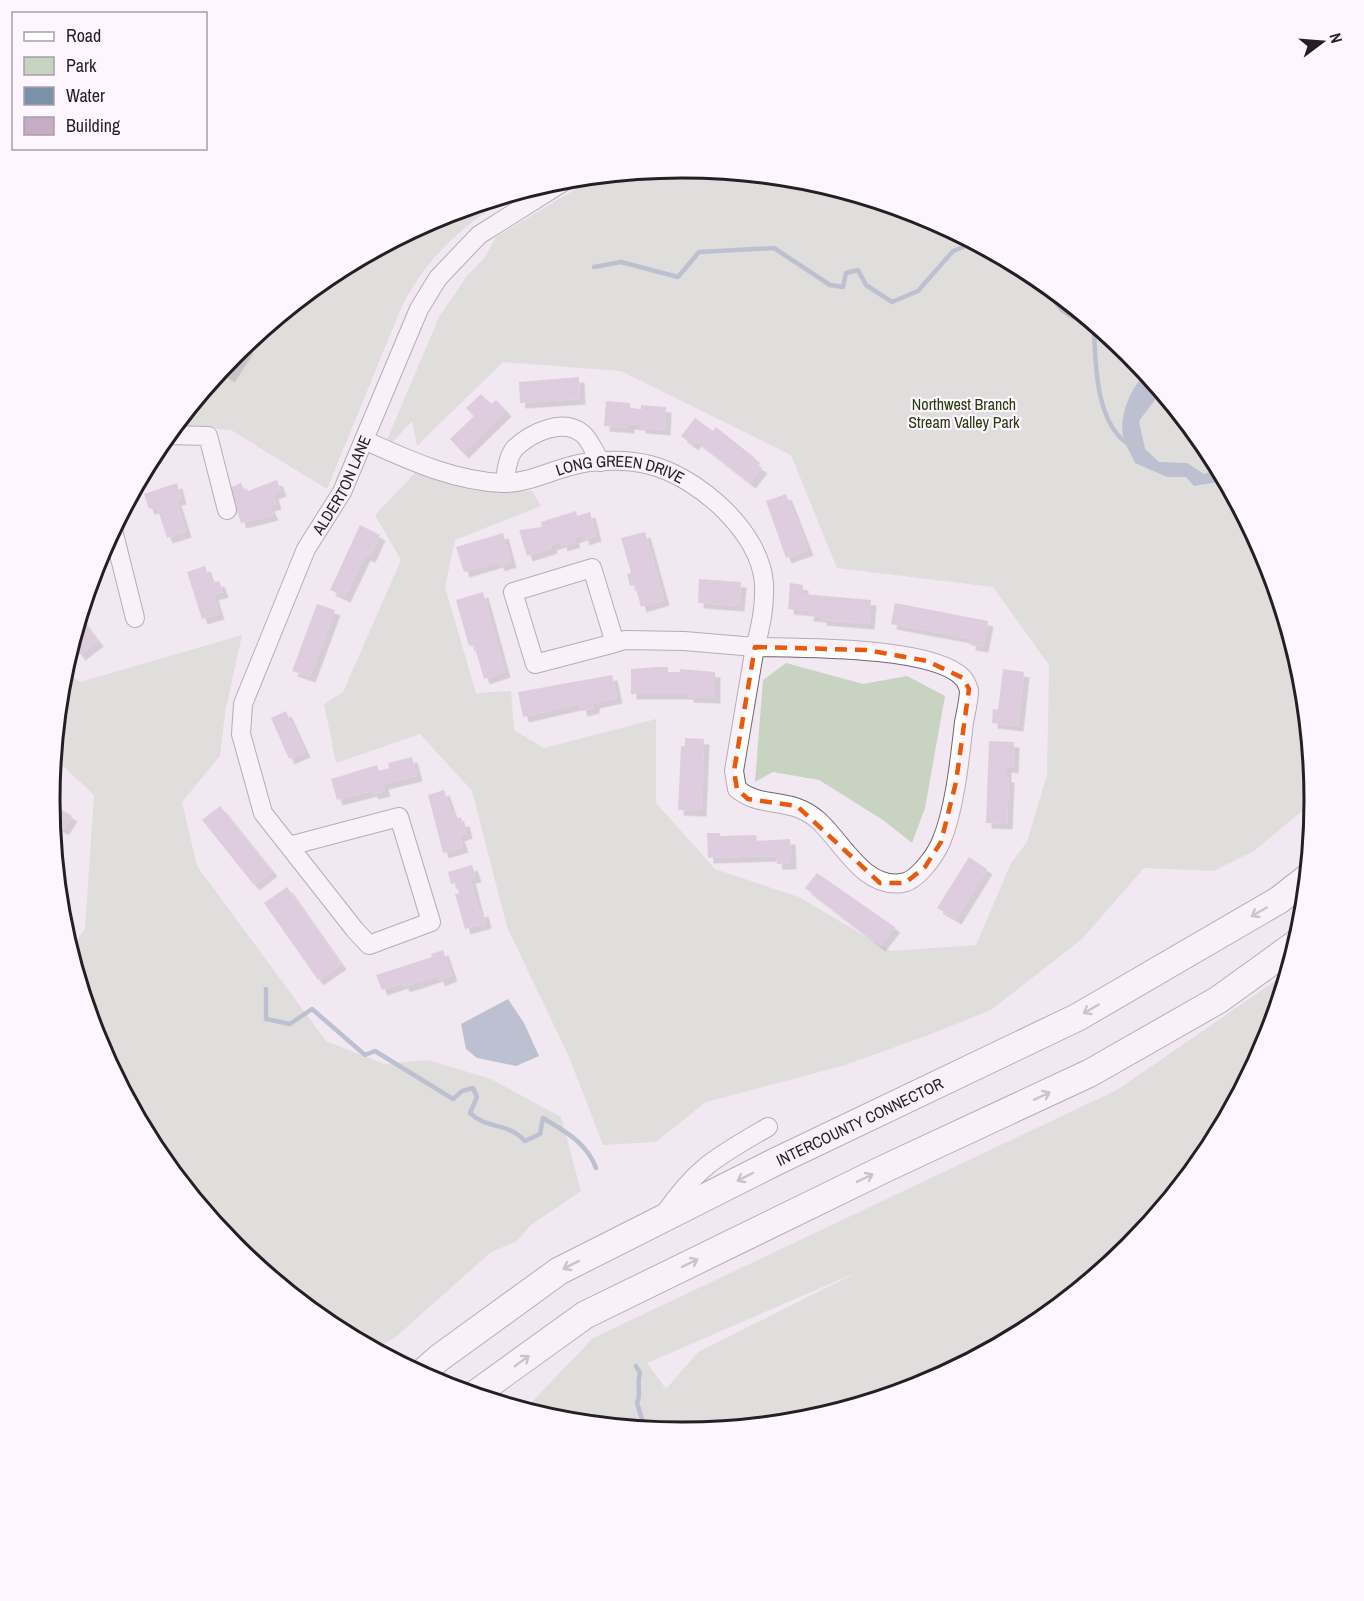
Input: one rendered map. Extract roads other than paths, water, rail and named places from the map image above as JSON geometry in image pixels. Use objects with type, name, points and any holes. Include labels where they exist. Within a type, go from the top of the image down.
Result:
[{"type":"highway","name":"INTERCOUNTY CONNECTOR","points":[[429,1368],[559,1271],[1078,1017],[1279,900],[1299,885]]},
{"type":"highway","points":[[482,1389],[585,1315],[886,1168],[1090,1073],[1218,1000],[1285,951]]},
{"type":"street","name":"ALDERTON LANE","points":[[289,846],[399,817],[431,922],[369,945],[289,846],[263,813],[241,734],[243,704],[306,549],[342,492],[419,309],[438,278],[479,235],[544,194]]},
{"type":"street","points":[[506,483],[505,472],[514,449],[545,429],[567,427],[583,434],[601,462]]},
{"type":"street","points":[[179,435],[208,436],[227,510]]},
{"type":"street","name":"LONG GREEN DRIVE","points":[[364,440],[390,454],[465,479],[506,483],[590,462],[651,465],[685,480],[713,500],[738,522],[758,559],[764,582],[762,624],[755,647],[734,771],[737,789],[748,799],[797,806],[819,821],[859,866],[880,883],[905,883],[925,867],[941,842],[956,782],[963,734],[969,689],[963,678],[949,668],[867,650],[755,647]]},
{"type":"street","points":[[116,542],[135,618]]},
{"type":"street","points":[[615,643],[592,568],[513,592],[535,664],[615,643],[625,640],[684,641],[755,647]]},
{"type":"street","points":[[660,1221],[676,1197],[706,1164],[768,1127]]},
{"type":"water","points":[[1140,380],[1156,398],[1139,421],[1145,449],[1159,462],[1187,463],[1204,474],[1210,472],[1217,482],[1194,486],[1186,477],[1167,477],[1135,463],[1125,443],[1122,428],[1127,402]]},
{"type":"water","points":[[508,999],[524,1023],[539,1056],[516,1066],[477,1058],[466,1049],[461,1024]]},
{"type":"waterway","points":[[594,267],[621,262],[678,277],[699,252],[774,248],[830,285],[843,287],[846,273],[858,270],[866,285],[892,302],[918,291],[953,251],[964,247]]},
{"type":"waterway","points":[[1057,304],[1074,318]]},
{"type":"waterway","points":[[1094,335],[1099,391],[1103,407],[1118,436],[1130,445]]},
{"type":"waterway","points":[[266,989],[266,1019],[290,1024],[312,1009],[365,1055],[375,1051],[453,1099],[462,1091],[473,1088],[477,1097],[470,1113],[484,1122],[512,1131],[525,1141],[540,1134],[543,1118],[568,1133],[581,1145],[596,1168]]},
{"type":"waterway","points":[[636,1366],[640,1373],[637,1403],[643,1421]]},
{"type":"park label","name":"Northwest Branch Stream Valley Park","points":[[964,413]]}]
